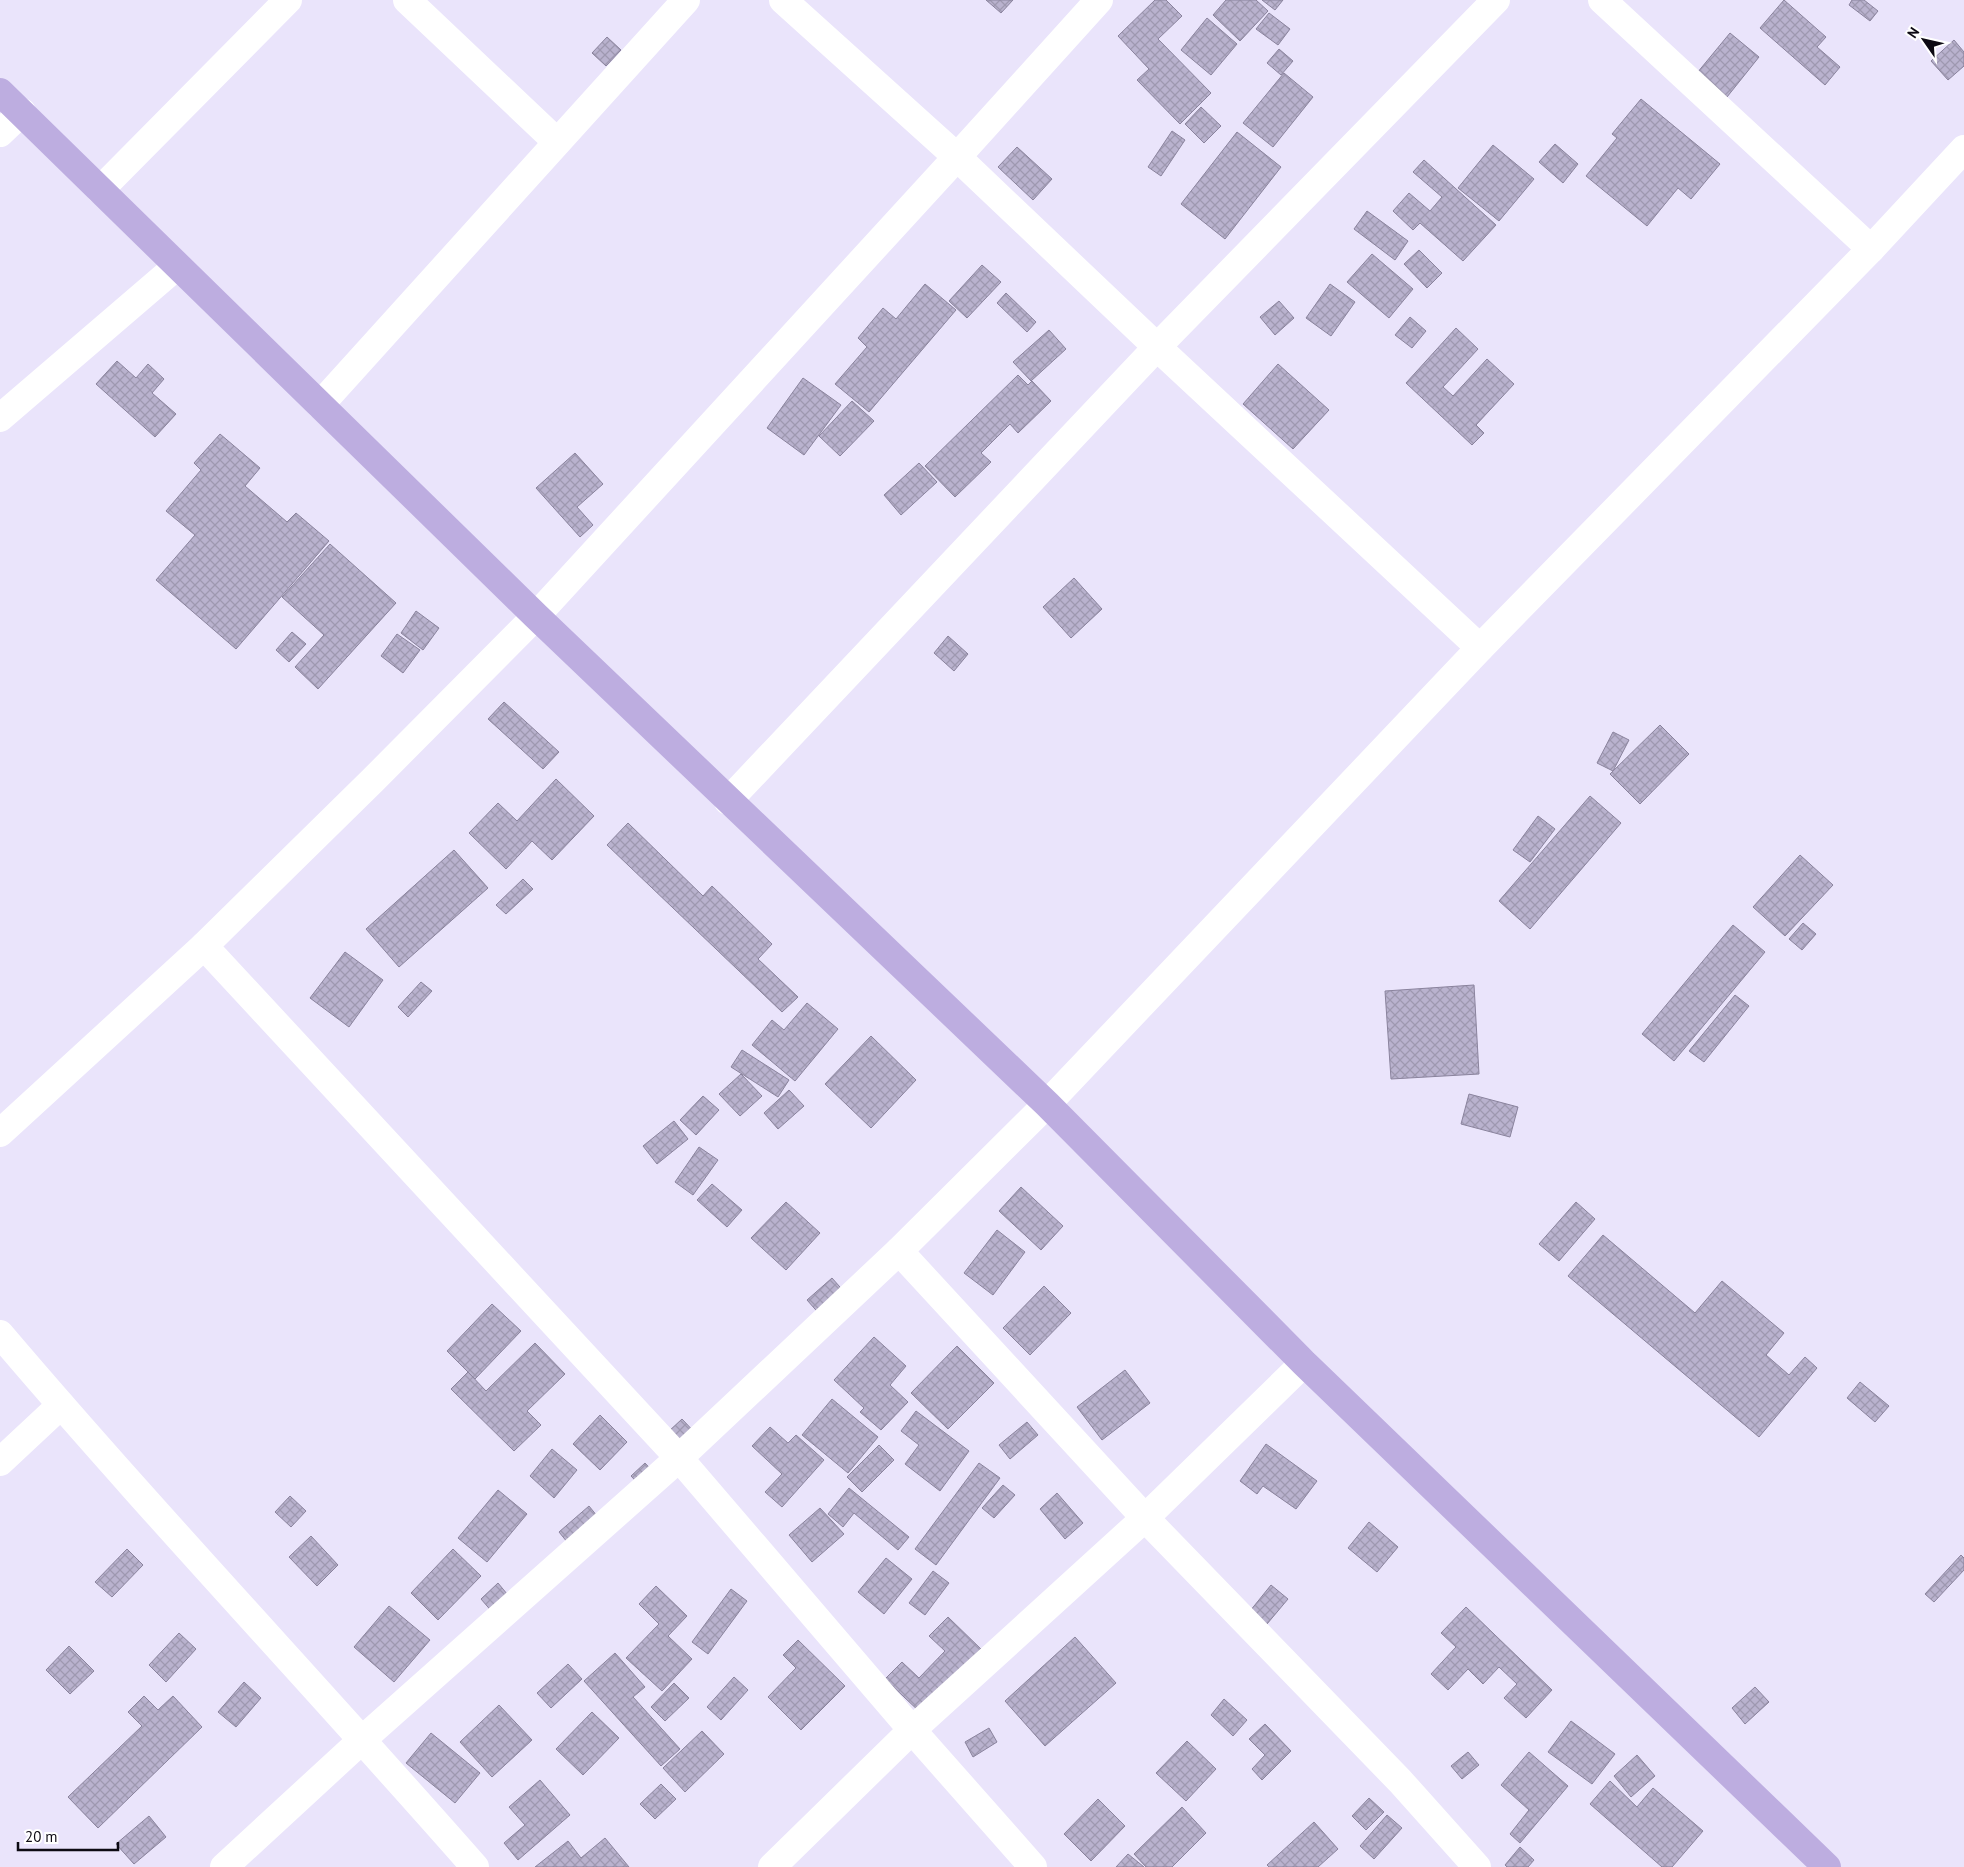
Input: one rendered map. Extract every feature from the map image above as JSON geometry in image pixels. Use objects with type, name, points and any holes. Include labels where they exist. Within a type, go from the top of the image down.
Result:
[{"type":"main road","points":[[0,92],[536,616],[1048,1104],[1304,1364],[1827,1867]]},
{"type":"street","points":[[100,190],[288,0]]},
{"type":"street","points":[[407,0],[557,142]]},
{"type":"street","points":[[320,405],[686,0]]},
{"type":"street","points":[[783,0],[957,157],[1157,347],[1480,648]]},
{"type":"street","points":[[0,1133],[204,946],[374,780],[536,616],[1099,0]]},
{"type":"street","points":[[728,800],[1157,347],[1496,0]]},
{"type":"street","points":[[1602,0],[1871,249]]},
{"type":"street","points":[[0,133],[22,112]]},
{"type":"street","points":[[224,1867],[363,1739],[679,1458],[899,1251],[1048,1104],[1480,648],[1871,249],[1964,149]]},
{"type":"street","points":[[0,418],[177,266]]},
{"type":"street","points":[[204,946],[679,1458],[912,1730],[1033,1867]]},
{"type":"street","points":[[899,1251],[1144,1518],[1400,1781],[1477,1867]]},
{"type":"street","points":[[0,1334],[61,1405],[363,1739],[475,1867]]},
{"type":"street","points":[[772,1867],[912,1730],[1144,1518],[1304,1364]]},
{"type":"street","points":[[0,1462],[61,1405]]},
{"type":"building","points":[[986,0],[1013,0],[1001,13]]},
{"type":"building","points":[[1155,0],[1166,0],[1182,16],[1158,39],[1211,93],[1180,124],[1137,80],[1149,69],[1118,36]]},
{"type":"building","points":[[1226,0],[1256,0],[1268,11],[1240,41],[1213,15]]},
{"type":"building","points":[[1262,0],[1283,0],[1275,10]]},
{"type":"building","points":[[1784,0],[1826,37],[1817,47],[1840,67],[1825,85],[1760,28]]},
{"type":"building","points":[[1852,0],[1864,0],[1878,11],[1870,21],[1849,5]]},
{"type":"building","points":[[1269,13],[1290,29],[1278,45],[1256,29]]},
{"type":"building","points":[[1207,18],[1237,44],[1211,75],[1181,50]]},
{"type":"building","points":[[1730,33],[1759,57],[1727,97],[1697,73]]},
{"type":"building","points":[[607,37],[621,50],[606,66],[592,53]]},
{"type":"building","points":[[1954,40],[1964,52],[1964,66],[1948,80],[1931,61]]},
{"type":"building","points":[[1279,49],[1293,61],[1281,75],[1267,63]]},
{"type":"building","points":[[1284,73],[1313,97],[1273,147],[1243,123]]},
{"type":"building","points":[[1641,99],[1720,164],[1691,199],[1678,188],[1647,226],[1586,176],[1617,138],[1612,134]]},
{"type":"building","points":[[1201,107],[1221,126],[1204,143],[1185,124]]},
{"type":"building","points":[[1172,131],[1185,140],[1161,176],[1148,167]]},
{"type":"building","points":[[1237,132],[1281,167],[1225,239],[1181,204]]},
{"type":"building","points":[[1555,144],[1578,164],[1563,183],[1539,162]]},
{"type":"building","points":[[1493,145],[1534,179],[1499,221],[1458,188]]},
{"type":"building","points":[[1017,147],[1052,179],[1033,200],[998,167]]},
{"type":"building","points":[[1424,160],[1496,225],[1463,261],[1420,223],[1413,230],[1393,211],[1409,193],[1430,211],[1442,197],[1413,172]]},
{"type":"building","points":[[1367,211],[1408,241],[1395,260],[1354,229]]},
{"type":"building","points":[[1419,250],[1442,273],[1427,288],[1404,264]]},
{"type":"building","points":[[1372,254],[1413,289],[1389,318],[1347,282]]},
{"type":"building","points":[[982,265],[1001,282],[967,318],[949,301]]},
{"type":"building","points":[[925,284],[956,310],[869,412],[835,384],[867,347],[858,338],[883,308],[896,319]]},
{"type":"building","points":[[1330,284],[1355,302],[1331,336],[1306,318]]},
{"type":"building","points":[[1006,293],[1036,322],[1027,332],[997,303]]},
{"type":"building","points":[[1279,301],[1294,318],[1275,335],[1260,317]]},
{"type":"building","points":[[1410,317],[1426,331],[1412,348],[1395,335]]},
{"type":"building","points":[[1456,328],[1478,349],[1443,387],[1453,396],[1487,359],[1514,384],[1476,425],[1484,433],[1472,445],[1406,383]]},
{"type":"building","points":[[1049,330],[1066,349],[1031,381],[1013,362]]},
{"type":"building","points":[[117,361],[136,378],[148,364],[164,379],[152,393],[176,414],[155,437],[96,384]]},
{"type":"building","points":[[1278,364],[1329,410],[1293,449],[1243,404]]},
{"type":"building","points":[[1018,375],[1028,385],[1032,381],[1051,401],[1018,433],[1010,424],[981,453],[991,462],[955,497],[925,466]]},
{"type":"building","points":[[803,378],[841,405],[804,455],[767,428]]},
{"type":"building","points":[[852,401],[874,421],[840,456],[819,436]]},
{"type":"building","points":[[220,434],[260,468],[245,486],[287,522],[296,513],[329,541],[236,649],[156,580],[195,535],[166,511],[201,470],[194,463]]},
{"type":"building","points":[[575,453],[603,484],[577,507],[593,525],[580,537],[536,488]]},
{"type":"building","points":[[919,463],[937,482],[901,515],[884,495]]},
{"type":"building","points":[[330,544],[396,603],[318,689],[295,667],[324,635],[282,597]]},
{"type":"building","points":[[1074,578],[1102,609],[1071,638],[1043,607]]},
{"type":"building","points":[[416,611],[439,628],[423,650],[401,633]]},
{"type":"building","points":[[292,632],[306,644],[289,662],[276,650]]},
{"type":"building","points":[[397,634],[420,650],[403,673],[381,656]]},
{"type":"building","points":[[948,636],[968,654],[954,671],[934,653]]},
{"type":"building","points":[[504,702],[559,752],[543,769],[488,719]]},
{"type":"building","points":[[1660,725],[1689,754],[1640,804],[1610,774]]},
{"type":"building","points":[[1613,732],[1629,740],[1613,771],[1597,763]]},
{"type":"building","points":[[556,779],[594,816],[552,860],[532,841],[506,869],[469,833],[498,803],[517,821]]},
{"type":"building","points":[[1590,796],[1621,823],[1530,929],[1499,901]]},
{"type":"building","points":[[1538,816],[1555,829],[1530,862],[1513,850]]},
{"type":"building","points":[[628,823],[703,896],[712,886],[772,944],[758,959],[798,997],[782,1012],[607,845]]},
{"type":"building","points":[[454,850],[488,888],[399,967],[366,929]]},
{"type":"building","points":[[1800,855],[1833,885],[1785,936],[1753,907]]},
{"type":"building","points":[[523,879],[533,889],[506,914],[496,905]]},
{"type":"building","points":[[1803,923],[1816,934],[1802,950],[1789,939]]},
{"type":"building","points":[[1733,925],[1765,952],[1674,1061],[1642,1034]]},
{"type":"building","points":[[345,952],[383,980],[349,1027],[310,998]]},
{"type":"building","points":[[421,982],[432,991],[408,1017],[398,1007]]},
{"type":"building","points":[[1474,985],[1479,1074],[1391,1079],[1385,991]]},
{"type":"building","points":[[1735,995],[1749,1006],[1704,1062],[1689,1051]]},
{"type":"building","points":[[807,1003],[838,1029],[795,1081],[752,1045],[772,1020],[784,1030]]},
{"type":"building","points":[[871,1036],[916,1080],[871,1128],[825,1084]]},
{"type":"building","points":[[742,1050],[789,1080],[778,1097],[731,1067]]},
{"type":"building","points":[[741,1074],[762,1096],[740,1116],[719,1094]]},
{"type":"building","points":[[789,1090],[804,1106],[778,1129],[764,1113]]},
{"type":"building","points":[[1469,1094],[1518,1107],[1510,1137],[1461,1124]]},
{"type":"building","points":[[703,1096],[719,1110],[696,1135],[680,1120]]},
{"type":"building","points":[[674,1121],[688,1139],[657,1164],[643,1146]]},
{"type":"building","points":[[699,1147],[718,1160],[693,1195],[675,1182]]},
{"type":"building","points":[[712,1184],[742,1210],[727,1227],[697,1200]]},
{"type":"building","points":[[1021,1187],[1063,1226],[1041,1250],[999,1211]]},
{"type":"building","points":[[786,1202],[820,1233],[786,1270],[751,1238]]},
{"type":"building","points":[[1576,1202],[1595,1219],[1559,1261],[1539,1244]]},
{"type":"building","points":[[997,1230],[1025,1252],[993,1295],[964,1273]]},
{"type":"building","points":[[1603,1235],[1695,1313],[1722,1281],[1784,1333],[1766,1355],[1789,1375],[1805,1357],[1817,1368],[1759,1437],[1568,1276]]},
{"type":"building","points":[[832,1278],[847,1295],[822,1317],[807,1300]]},
{"type":"building","points":[[1044,1286],[1071,1313],[1030,1355],[1003,1328]]},
{"type":"building","points":[[492,1304],[521,1331],[475,1379],[447,1351]]},
{"type":"building","points":[[874,1337],[906,1366],[890,1385],[908,1402],[881,1430],[860,1412],[864,1408],[834,1380]]},
{"type":"building","points":[[535,1343],[565,1374],[527,1411],[541,1425],[514,1451],[451,1389],[468,1372],[486,1391]]},
{"type":"building","points":[[957,1346],[994,1383],[948,1429],[911,1393]]},
{"type":"building","points":[[1125,1370],[1150,1403],[1102,1440],[1077,1407]]},
{"type":"building","points":[[1860,1382],[1889,1406],[1875,1422],[1847,1398]]},
{"type":"building","points":[[832,1399],[878,1437],[848,1473],[802,1435]]},
{"type":"building","points":[[916,1411],[969,1451],[940,1491],[905,1464],[919,1445],[901,1431]]},
{"type":"building","points":[[600,1415],[627,1442],[600,1470],[573,1444]]},
{"type":"building","points":[[682,1419],[699,1437],[685,1450],[668,1432]]},
{"type":"building","points":[[1027,1422],[1038,1435],[1010,1459],[999,1445]]},
{"type":"building","points":[[770,1427],[788,1443],[796,1435],[824,1460],[782,1507],[765,1492],[782,1474],[752,1446]]},
{"type":"building","points":[[1266,1444],[1317,1481],[1296,1509],[1263,1486],[1257,1494],[1240,1481]]},
{"type":"building","points":[[879,1445],[894,1460],[862,1492],[847,1477]]},
{"type":"building","points":[[552,1449],[577,1470],[554,1498],[530,1476]]},
{"type":"building","points":[[645,1463],[659,1478],[645,1491],[631,1476]]},
{"type":"building","points":[[979,1463],[1000,1478],[936,1565],[915,1549]]},
{"type":"building","points":[[1003,1485],[1015,1495],[994,1518],[982,1508]]},
{"type":"building","points":[[849,1488],[909,1537],[898,1550],[854,1513],[843,1527],[828,1514]]},
{"type":"building","points":[[498,1490],[527,1514],[487,1562],[458,1538]]},
{"type":"building","points":[[1057,1493],[1083,1523],[1065,1539],[1040,1509]]},
{"type":"building","points":[[290,1496],[306,1511],[291,1527],[275,1512]]},
{"type":"building","points":[[589,1506],[606,1527],[576,1553],[559,1532]]},
{"type":"building","points":[[820,1508],[844,1534],[812,1562],[789,1535]]},
{"type":"building","points":[[1369,1522],[1398,1547],[1377,1572],[1348,1548]]},
{"type":"building","points":[[311,1536],[338,1565],[317,1586],[289,1557]]},
{"type":"building","points":[[127,1549],[143,1565],[112,1597],[95,1582]]},
{"type":"building","points":[[453,1549],[481,1576],[438,1620],[411,1593]]},
{"type":"building","points":[[1961,1555],[1964,1558],[1964,1570],[1934,1602],[1925,1594]]},
{"type":"building","points":[[886,1558],[912,1579],[884,1614],[858,1592]]},
{"type":"building","points":[[933,1571],[949,1583],[925,1615],[909,1603]]},
{"type":"building","points":[[498,1583],[517,1606],[500,1621],[481,1599]]},
{"type":"building","points":[[1271,1585],[1288,1599],[1267,1624],[1250,1611]]},
{"type":"building","points":[[656,1586],[687,1616],[668,1636],[692,1659],[662,1691],[626,1658],[659,1624],[639,1604]]},
{"type":"building","points":[[731,1589],[747,1601],[708,1654],[692,1642]]},
{"type":"building","points":[[389,1606],[430,1640],[394,1682],[354,1647]]},
{"type":"building","points":[[1466,1607],[1552,1690],[1526,1718],[1504,1698],[1517,1684],[1499,1667],[1483,1684],[1468,1669],[1448,1690],[1431,1674],[1456,1647],[1441,1633]]},
{"type":"building","points":[[948,1617],[983,1651],[923,1715],[885,1679],[902,1662],[919,1678],[945,1651],[929,1636]]},
{"type":"building","points":[[179,1633],[196,1649],[166,1682],[149,1665]]},
{"type":"building","points":[[1075,1637],[1116,1683],[1045,1746],[1005,1701]]},
{"type":"building","points":[[798,1640],[845,1686],[801,1730],[768,1697],[796,1668],[783,1655]]},
{"type":"building","points":[[69,1646],[94,1671],[70,1694],[46,1670]]},
{"type":"building","points":[[615,1653],[645,1687],[633,1697],[680,1749],[661,1766],[584,1681]]},
{"type":"building","points":[[568,1664],[582,1679],[551,1708],[537,1693]]},
{"type":"building","points":[[734,1677],[748,1690],[721,1720],[707,1707]]},
{"type":"building","points":[[244,1682],[261,1698],[236,1727],[218,1712]]},
{"type":"building","points":[[674,1683],[689,1698],[665,1721],[651,1707]]},
{"type":"building","points":[[1755,1687],[1769,1702],[1745,1724],[1732,1708]]},
{"type":"building","points":[[144,1696],[158,1710],[173,1696],[202,1727],[98,1828],[68,1797],[142,1726],[128,1712]]},
{"type":"building","points":[[1224,1699],[1247,1720],[1233,1736],[1211,1715]]},
{"type":"building","points":[[499,1705],[532,1740],[492,1777],[460,1742]]},
{"type":"building","points":[[592,1712],[619,1738],[583,1775],[556,1749]]},
{"type":"building","points":[[1571,1721],[1615,1754],[1592,1784],[1548,1752]]},
{"type":"building","points":[[1265,1724],[1291,1751],[1262,1780],[1252,1769],[1265,1755],[1249,1739]]},
{"type":"building","points":[[989,1728],[997,1742],[973,1757],[965,1742]]},
{"type":"building","points":[[702,1731],[724,1754],[685,1792],[663,1768]]},
{"type":"building","points":[[431,1733],[480,1773],[455,1803],[406,1763]]},
{"type":"building","points":[[1187,1741],[1216,1769],[1186,1801],[1156,1773]]},
{"type":"building","points":[[1468,1752],[1479,1765],[1462,1779],[1451,1766]]},
{"type":"building","points":[[1529,1752],[1568,1786],[1520,1843],[1510,1834],[1529,1810],[1501,1785]]},
{"type":"building","points":[[1637,1755],[1655,1776],[1631,1797],[1614,1776]]},
{"type":"building","points":[[540,1780],[570,1815],[518,1860],[504,1843],[525,1825],[509,1807]]},
{"type":"building","points":[[1610,1781],[1637,1807],[1653,1788],[1703,1831],[1672,1867],[1662,1867],[1590,1804]]},
{"type":"building","points":[[661,1784],[676,1799],[655,1819],[640,1804]]},
{"type":"building","points":[[1369,1798],[1384,1812],[1366,1830],[1352,1816]]},
{"type":"building","points":[[1098,1799],[1125,1826],[1091,1861],[1064,1834]]},
{"type":"building","points":[[1182,1807],[1206,1833],[1172,1867],[1146,1867],[1134,1854]]},
{"type":"building","points":[[1387,1815],[1402,1828],[1374,1859],[1360,1846]]},
{"type":"building","points":[[149,1816],[166,1837],[134,1864],[116,1844]]},
{"type":"building","points":[[1314,1822],[1338,1849],[1318,1867],[1269,1867],[1267,1865]]},
{"type":"building","points":[[605,1838],[629,1867],[535,1867],[568,1841],[581,1858]]},
{"type":"building","points":[[1520,1847],[1534,1860],[1528,1867],[1507,1867],[1505,1865]]},
{"type":"building","points":[[1128,1854],[1144,1867],[1116,1867]]}]
